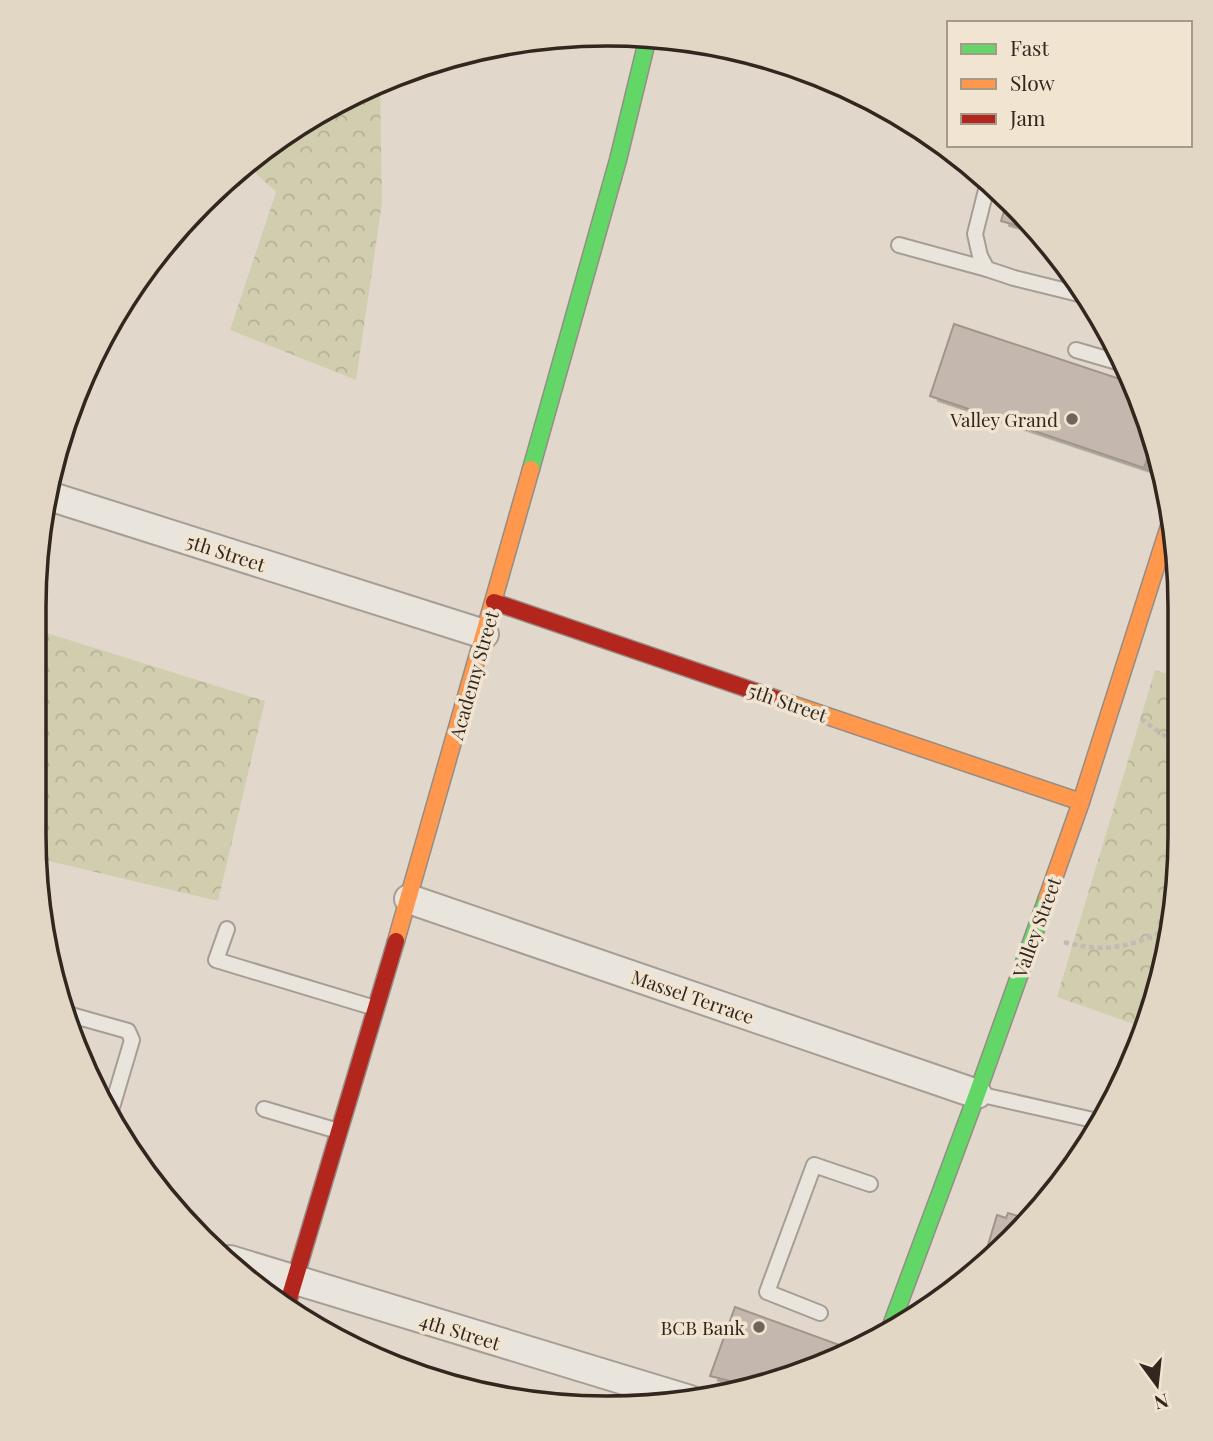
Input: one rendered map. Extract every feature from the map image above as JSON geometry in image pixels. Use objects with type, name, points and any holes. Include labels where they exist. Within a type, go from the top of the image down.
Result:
[{"type":"street","name":"Academy Street","points":[[290,1297],[377,1009],[494,602],[618,160],[646,47]]},
{"type":"street","name":"5th Street","points":[[56,498],[484,634]]},
{"type":"street","name":"Valley Street","points":[[895,1315],[1081,802],[1164,543]]},
{"type":"street","name":"5th Street","points":[[494,602],[1081,802]]},
{"type":"street","name":"Massel Terrace","points":[[409,899],[977,1094]]},
{"type":"street","name":"4th Street","points":[[249,1266],[662,1392]]},
{"type":"lane","points":[[985,193],[975,234],[980,256],[987,269]]},
{"type":"lane","points":[[899,245],[1071,292]]},
{"type":"lane","points":[[1076,351],[1111,361]]},
{"type":"lane","points":[[228,929],[216,960],[377,1009]]},
{"type":"lane","points":[[75,1016],[128,1031],[132,1040],[114,1102]]},
{"type":"lane","points":[[977,1094],[1089,1119]]},
{"type":"lane","points":[[264,1109],[340,1132]]},
{"type":"lane","points":[[820,1313],[767,1292],[814,1165],[870,1184]]},
{"type":"path","points":[[1141,718],[1168,738]]},
{"type":"path","points":[[1059,940],[1106,949],[1144,941],[1159,933]]},
{"type":"green space","points":[[380,93],[382,203],[356,380],[230,330],[276,192],[253,171],[295,140],[358,103]]},
{"type":"green space","points":[[46,633],[265,701],[218,901],[47,861]]},
{"type":"green space","points":[[1155,670],[1168,674],[1168,834],[1163,908],[1157,944],[1138,1015],[1134,1024],[1057,997]]},
{"type":"building","points":[[1004,211],[1018,226],[1001,221]]},
{"type":"building","name":"Valley Grand","points":[[954,324],[1119,379],[1147,459],[1144,468],[930,396]]},
{"type":"building","points":[[1008,1213],[1017,1216],[988,1245],[997,1215],[1006,1218]]},
{"type":"building","name":"BCB Bank","points":[[735,1307],[839,1345],[787,1366],[731,1381],[710,1376]]},
{"type":"traffic: fast","points":[[531,469],[618,160],[646,47]]},
{"type":"traffic: fast","points":[[895,1315],[1047,898]]},
{"type":"traffic: slow","points":[[396,941],[531,469]]},
{"type":"traffic: slow","points":[[1047,898],[1081,802],[1164,543]]},
{"type":"traffic: slow","points":[[777,699],[1081,802]]},
{"type":"traffic: jam","points":[[494,602],[777,699]]},
{"type":"traffic: jam","points":[[290,1297],[396,941]]},
{"type":"place","name":"Valley Grand","points":[[1072,419]]},
{"type":"place","name":"BCB Bank","points":[[759,1327]]}]
